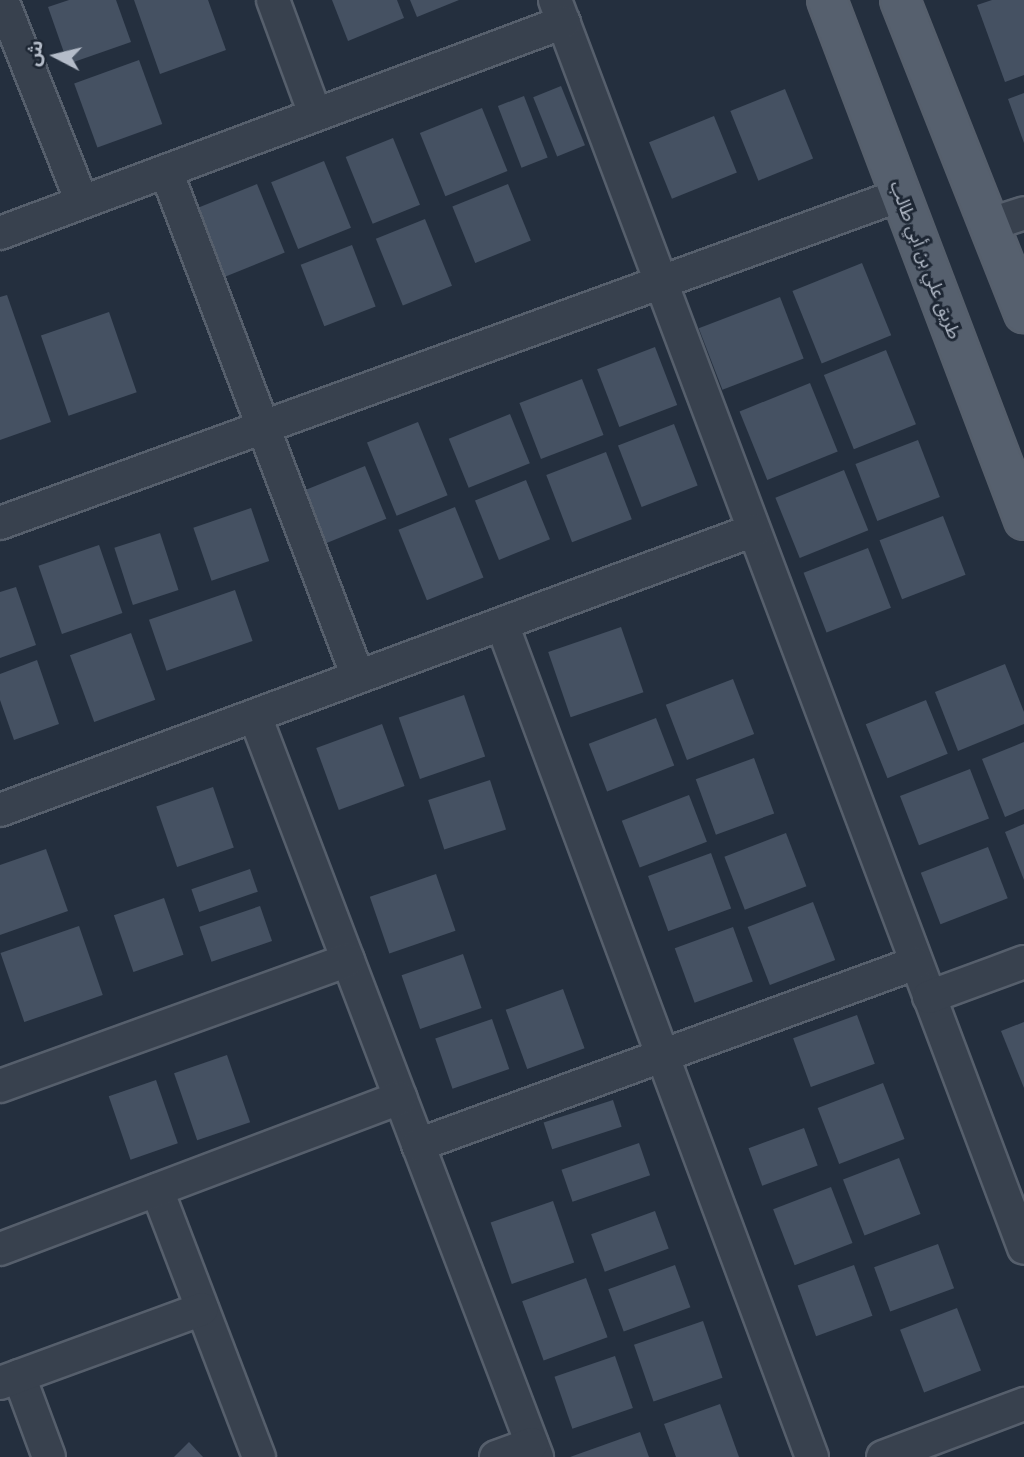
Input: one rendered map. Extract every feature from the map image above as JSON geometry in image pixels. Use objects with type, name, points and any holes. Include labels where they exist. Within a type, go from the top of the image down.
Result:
[{"type":"main road","name":"طريق علي بن أبي طالب","points":[[827,0],[1024,520]]},
{"type":"main road","points":[[900,0],[1024,313]]},
{"type":"street","points":[[2,0],[82,202]]},
{"type":"street","points":[[273,0],[316,114]]},
{"type":"street","points":[[0,233],[316,114],[559,11],[1024,1248]]},
{"type":"street","points":[[166,171],[261,428],[358,677]]},
{"type":"street","points":[[0,523],[900,195]]},
{"type":"street","points":[[988,225],[1024,213]]},
{"type":"street","points":[[0,810],[754,530]]},
{"type":"street","points":[[502,624],[813,1457]]},
{"type":"street","points":[[255,716],[535,1450],[496,1457]]},
{"type":"street","points":[[0,1086],[348,960]]},
{"type":"street","points":[[929,997],[1024,962]]},
{"type":"street","points":[[418,1145],[916,963]]},
{"type":"street","points":[[0,1249],[400,1098]]},
{"type":"street","points":[[157,1190],[259,1457]]},
{"type":"street","points":[[50,1457],[10,1380],[202,1309]]},
{"type":"street","points":[[883,1457],[1024,1404]]},
{"type":"building","points":[[69,0],[116,0],[131,42],[68,64],[48,7]]},
{"type":"building","points":[[134,0],[208,0],[226,50],[160,74]]},
{"type":"building","points":[[332,0],[397,0],[404,18],[348,41]]},
{"type":"building","points":[[410,0],[459,0],[417,17]]},
{"type":"building","points":[[992,0],[1024,0],[1024,75],[1005,82],[977,5]]},
{"type":"building","points":[[139,60],[162,124],[97,147],[74,84]]},
{"type":"building","points":[[561,86],[585,145],[557,157],[533,97]]},
{"type":"building","points":[[785,89],[813,159],[758,181],[730,111]]},
{"type":"building","points":[[1024,93],[1024,143],[1008,99]]},
{"type":"building","points":[[524,96],[548,158],[522,168],[498,106]]},
{"type":"building","points":[[482,108],[507,171],[445,196],[420,133]]},
{"type":"building","points":[[714,116],[737,173],[672,199],[649,142]]},
{"type":"building","points":[[393,138],[420,205],[373,224],[346,157]]},
{"type":"building","points":[[324,161],[351,228],[298,249],[271,182]]},
{"type":"building","points":[[257,184],[285,253],[221,278],[193,210]]},
{"type":"building","points":[[508,184],[531,241],[475,263],[452,206]]},
{"type":"building","points":[[425,219],[452,286],[403,306],[376,239]]},
{"type":"building","points":[[352,245],[376,307],[324,326],[301,265]]},
{"type":"building","points":[[862,263],[891,335],[822,363],[792,291]]},
{"type":"building","points":[[7,295],[51,422],[0,440],[0,297]]},
{"type":"building","points":[[780,297],[804,359],[722,390],[699,328]]},
{"type":"building","points":[[109,312],[137,392],[69,416],[41,335]]},
{"type":"building","points":[[655,347],[677,405],[619,427],[597,369]]},
{"type":"building","points":[[886,350],[916,424],[854,449],[824,375]]},
{"type":"building","points":[[582,379],[604,435],[541,459],[519,403]]},
{"type":"building","points":[[810,383],[838,452],[767,480],[740,411]]},
{"type":"building","points":[[510,414],[530,463],[469,488],[449,439]]},
{"type":"building","points":[[418,422],[448,495],[397,516],[367,443]]},
{"type":"building","points":[[674,424],[698,486],[642,507],[618,446]]},
{"type":"building","points":[[918,440],[940,497],[877,521],[855,464]]},
{"type":"building","points":[[606,452],[632,519],[572,542],[546,475]]},
{"type":"building","points":[[365,466],[386,519],[326,543],[305,490]]},
{"type":"building","points":[[844,470],[868,530],[800,558],[775,498]]},
{"type":"building","points":[[526,480],[550,539],[499,560],[475,501]]},
{"type":"building","points":[[455,507],[483,577],[427,600],[398,530]]},
{"type":"building","points":[[251,508],[269,561],[212,581],[193,528]]},
{"type":"building","points":[[943,516],[966,575],[902,599],[880,540]]},
{"type":"building","points":[[160,533],[179,590],[133,605],[114,548]]},
{"type":"building","points":[[99,545],[122,613],[62,634],[38,566]]},
{"type":"building","points":[[868,548],[891,608],[827,632],[804,573]]},
{"type":"building","points":[[16,587],[36,645],[0,658],[0,592]]},
{"type":"building","points":[[235,590],[253,641],[167,671],[149,620]]},
{"type":"building","points":[[621,627],[643,692],[571,717],[548,652]]},
{"type":"building","points":[[131,633],[155,700],[94,722],[70,655]]},
{"type":"building","points":[[37,660],[59,724],[14,740],[0,700],[0,674]]},
{"type":"building","points":[[1005,664],[1024,712],[1024,724],[958,751],[935,692]]},
{"type":"building","points":[[733,679],[754,734],[687,760],[666,705]]},
{"type":"building","points":[[464,695],[485,756],[420,779],[399,717]]},
{"type":"building","points":[[926,700],[948,754],[887,778],[866,724]]},
{"type":"building","points":[[656,718],[674,766],[607,791],[589,744]]},
{"type":"building","points":[[382,724],[405,786],[339,810],[316,748]]},
{"type":"building","points":[[1024,742],[1024,809],[1005,817],[982,759]]},
{"type":"building","points":[[754,758],[774,813],[716,835],[696,779]]},
{"type":"building","points":[[970,769],[989,818],[919,845],[900,796]]},
{"type":"building","points":[[490,780],[506,829],[444,850],[428,800]]},
{"type":"building","points":[[213,787],[234,848],[177,867],[156,807]]},
{"type":"building","points":[[689,795],[707,842],[640,867],[622,821]]},
{"type":"building","points":[[1024,824],[1024,880],[1005,832]]},
{"type":"building","points":[[786,833],[806,886],[745,910],[724,857]]},
{"type":"building","points":[[988,847],[1008,898],[940,924],[921,873]]},
{"type":"building","points":[[46,849],[68,911],[0,935],[0,865]]},
{"type":"building","points":[[711,853],[731,908],[668,931],[648,876]]},
{"type":"building","points":[[250,869],[258,892],[199,912],[191,889]]},
{"type":"building","points":[[436,874],[456,931],[389,954],[370,897]]},
{"type":"building","points":[[164,898],[184,955],[133,972],[114,915]]},
{"type":"building","points":[[813,902],[835,960],[770,985],[748,927]]},
{"type":"building","points":[[260,906],[272,941],[212,962],[199,927]]},
{"type":"building","points":[[79,926],[103,995],[24,1022],[1,953]]},
{"type":"building","points":[[733,927],[753,982],[695,1003],[675,948]]},
{"type":"building","points":[[463,954],[482,1008],[420,1029],[402,975]]},
{"type":"building","points":[[563,989],[585,1048],[527,1069],[506,1010]]},
{"type":"building","points":[[857,1015],[875,1064],[811,1087],[793,1038]]},
{"type":"building","points":[[492,1019],[509,1069],[453,1089],[435,1039]]},
{"type":"building","points":[[1024,1022],[1024,1088],[1001,1031]]},
{"type":"building","points":[[227,1055],[250,1122],[197,1140],[174,1073]]},
{"type":"building","points":[[156,1080],[178,1143],[131,1160],[109,1096]]},
{"type":"building","points":[[883,1083],[905,1139],[839,1164],[818,1108]]},
{"type":"building","points":[[613,1100],[622,1127],[552,1149],[544,1123]]},
{"type":"building","points":[[804,1128],[818,1166],[762,1186],[749,1148]]},
{"type":"building","points":[[639,1143],[650,1175],[573,1202],[561,1170]]},
{"type":"building","points":[[899,1158],[921,1214],[864,1236],[843,1180]]},
{"type":"building","points":[[831,1187],[853,1243],[795,1265],[773,1209]]},
{"type":"building","points":[[553,1201],[574,1262],[512,1284],[491,1222]]},
{"type":"building","points":[[655,1211],[669,1249],[605,1272],[591,1234]]},
{"type":"building","points":[[938,1244],[954,1288],[890,1311],[874,1267]]},
{"type":"building","points":[[675,1265],[690,1307],[624,1332],[608,1289]]},
{"type":"building","points":[[854,1265],[872,1316],[816,1336],[798,1286]]},
{"type":"building","points":[[586,1278],[608,1337],[544,1360],[522,1301]]},
{"type":"building","points":[[957,1308],[981,1371],[924,1392],[900,1330]]},
{"type":"building","points":[[703,1321],[723,1378],[654,1401],[634,1345]]},
{"type":"building","points":[[615,1356],[633,1408],[572,1429],[554,1377]]},
{"type":"building","points":[[720,1404],[739,1457],[676,1457],[664,1424]]},
{"type":"building","points":[[640,1432],[649,1457],[570,1457]]},
{"type":"building","points":[[189,1442],[203,1457],[174,1457]]}]
